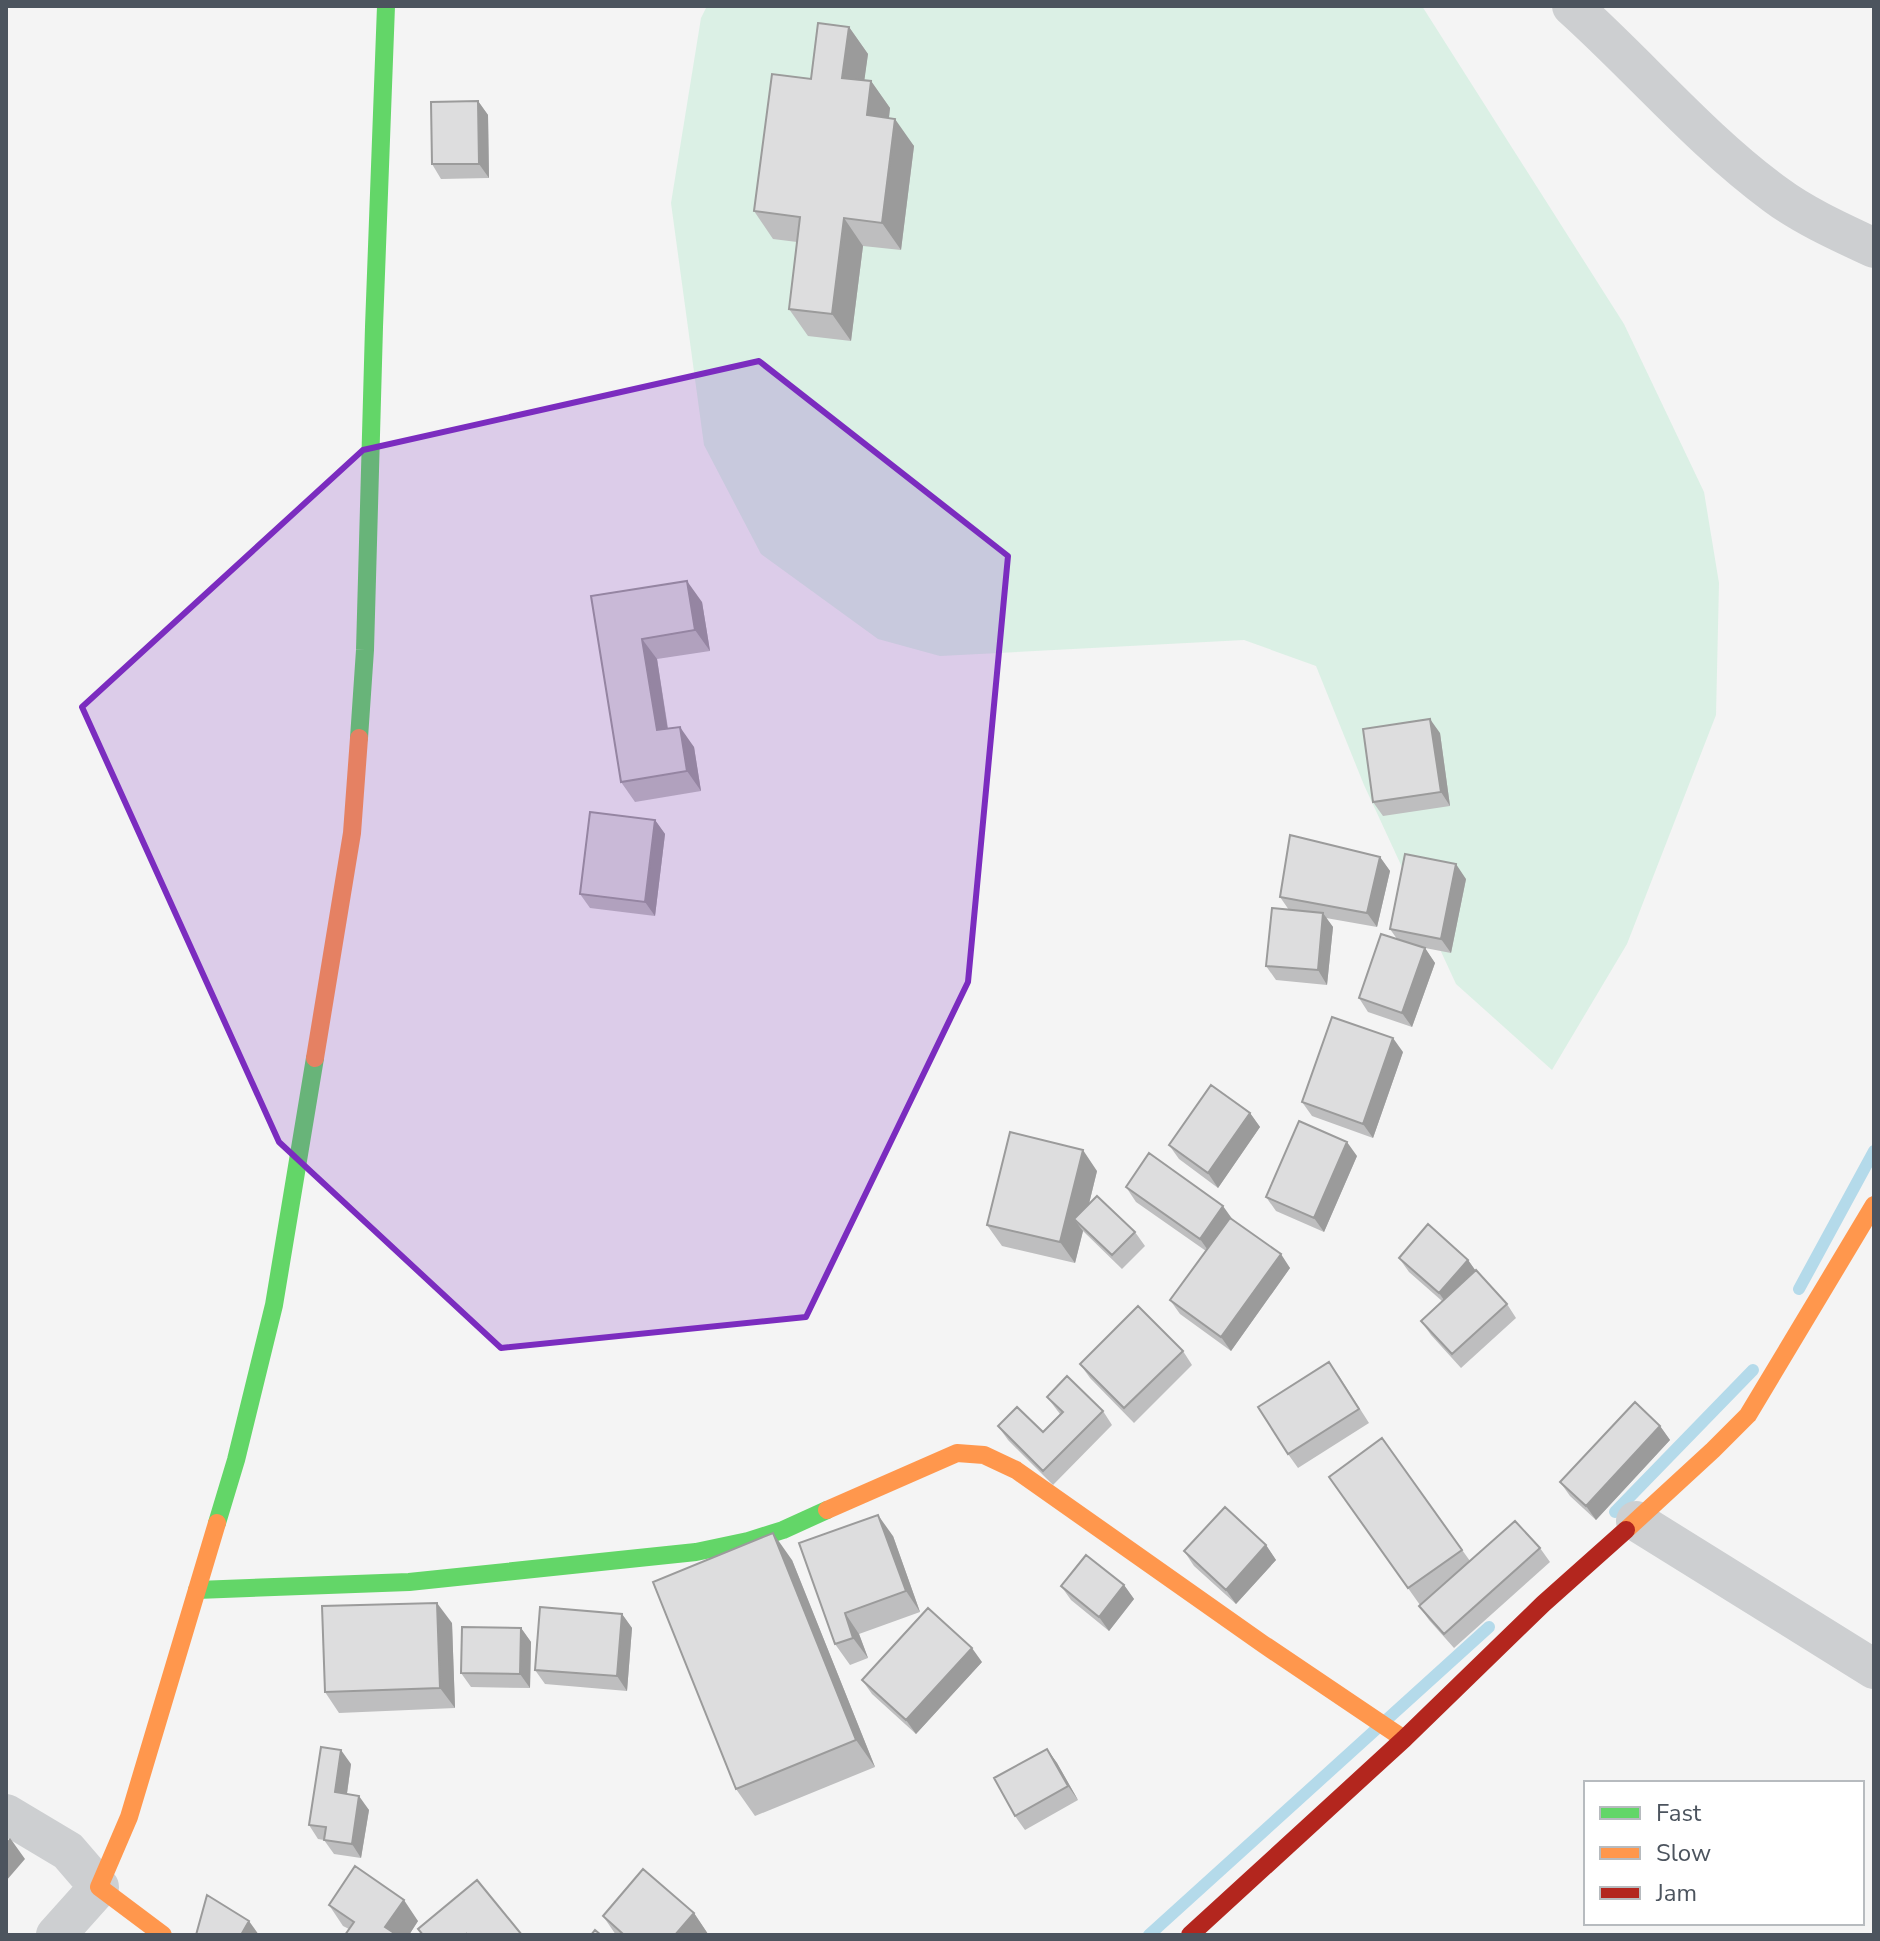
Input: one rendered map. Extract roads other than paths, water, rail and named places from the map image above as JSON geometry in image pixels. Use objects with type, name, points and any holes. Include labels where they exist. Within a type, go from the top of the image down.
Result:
[{"type":"street","points":[[1572,6],[1719,149],[1778,197],[1874,248]]},
{"type":"street","points":[[56,1935],[99,1887],[129,1817],[236,1460],[274,1305],[352,833],[365,650],[374,342],[391,7]]},
{"type":"street","points":[[1190,1935],[1404,1739],[1543,1604],[1748,1415],[1874,1205]]},
{"type":"street","points":[[197,1590],[409,1582],[696,1552],[783,1530],[957,1453],[984,1455],[1016,1470],[1404,1739]]},
{"type":"street","points":[[1636,1521],[1874,1669]]},
{"type":"street","points":[[6,1814],[68,1851],[99,1887],[163,1935]]},
{"type":"waterway","points":[[1799,1289],[1874,1151]]},
{"type":"waterway","points":[[1615,1512],[1753,1370]]},
{"type":"waterway","points":[[1149,1935],[1489,1627]]}]
